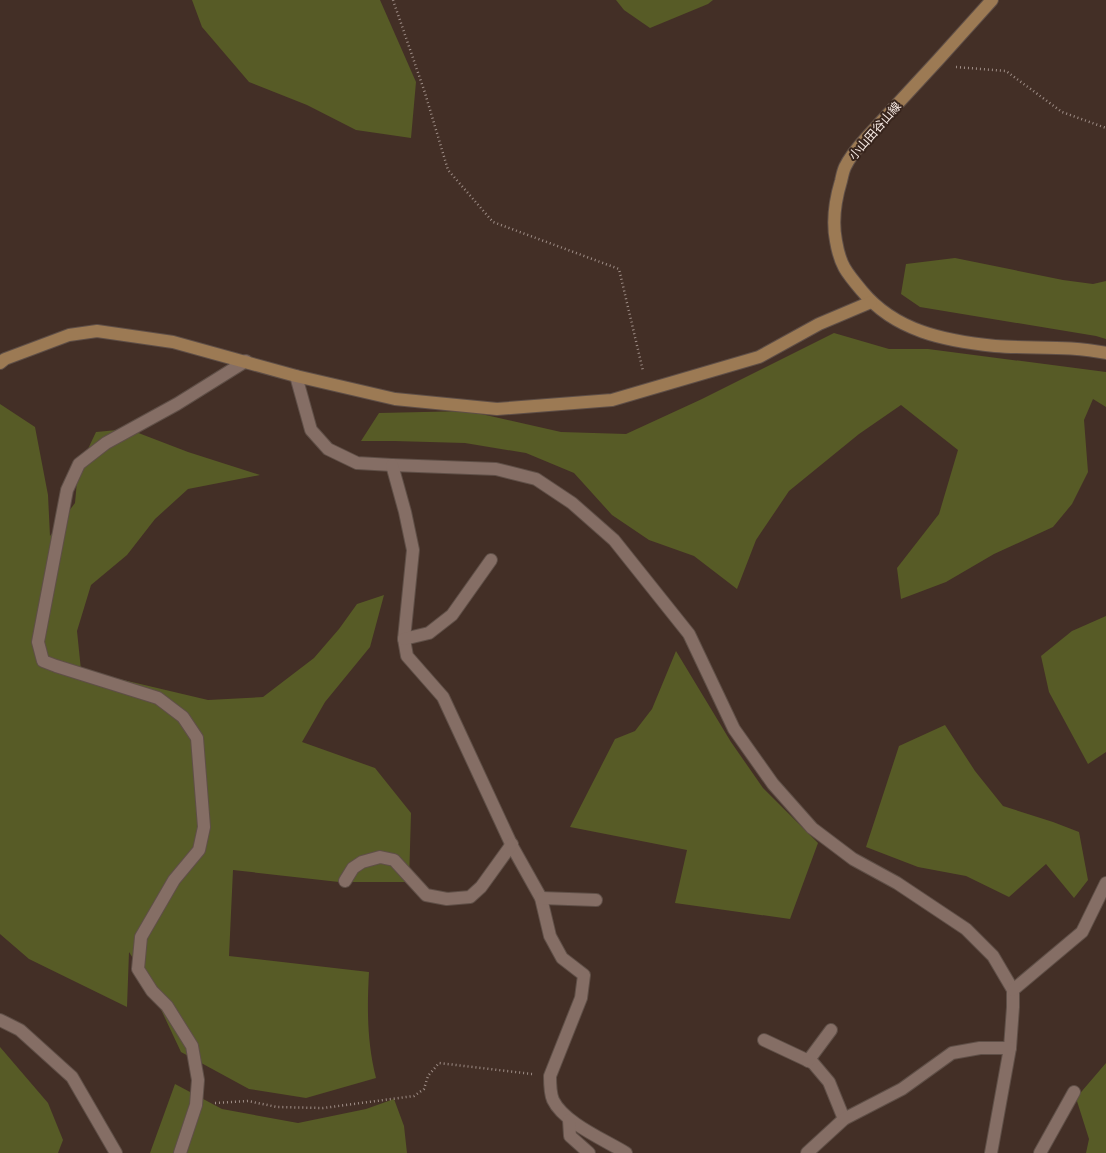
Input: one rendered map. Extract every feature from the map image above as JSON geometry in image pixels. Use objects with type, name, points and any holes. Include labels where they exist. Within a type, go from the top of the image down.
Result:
[{"type":"street","name":"小山田谷山線","points":[[992,0],[855,150],[844,168],[836,197],[834,215],[835,236],[839,258],[845,271],[871,302],[887,315],[934,336],[995,346],[1073,348],[1106,353]]},
{"type":"street","points":[[0,363],[5,359],[69,335],[98,331],[173,342],[296,376],[395,399],[497,409],[612,400],[759,357],[819,324],[871,302]]},
{"type":"street","points":[[180,1153],[196,1105],[198,1080],[192,1046],[168,1006],[152,991],[138,969],[141,937],[174,880],[199,850],[204,827],[197,738],[183,717],[158,698],[43,661],[38,642],[67,490],[79,464],[106,443],[177,404],[246,361]]},
{"type":"street","points":[[296,376],[311,430],[328,449],[357,463],[392,466],[496,469],[536,479],[572,503],[614,540],[689,634],[734,729],[773,784],[807,823],[853,858],[897,883],[966,929],[993,956],[1013,990],[1013,1007],[1010,1048],[991,1153]]},
{"type":"street","points":[[392,466],[405,512],[413,550],[404,639],[407,656],[444,697],[512,844],[540,898],[550,936],[562,958],[584,975],[581,998],[550,1076],[550,1086],[554,1101],[570,1120],[626,1153]]},
{"type":"street","points":[[404,639],[429,634],[452,615],[491,560]]},
{"type":"street","points":[[345,881],[353,868],[362,862],[380,857],[394,860],[426,895],[447,899],[470,897],[480,887],[512,844]]},
{"type":"street","points":[[1013,990],[1082,932],[1106,883]]},
{"type":"street","points":[[540,898],[596,900]]},
{"type":"street","points":[[0,1020],[20,1030],[72,1077],[116,1153]]},
{"type":"street","points":[[808,1061],[831,1030]]},
{"type":"street","points":[[764,1040],[813,1063],[829,1082],[844,1119]]},
{"type":"street","points":[[807,1153],[844,1119],[902,1090],[952,1053],[980,1048],[1010,1048]]},
{"type":"street","points":[[1040,1153],[1074,1092]]},
{"type":"street","points":[[570,1120],[570,1136],[589,1153]]},
{"type":"path","points":[[393,0],[425,93],[448,170],[492,222],[619,269],[647,389]]},
{"type":"path","points":[[934,65],[1006,71],[1062,112],[1106,128]]},
{"type":"path","points":[[196,1105],[248,1101],[278,1107],[323,1108],[414,1096],[424,1089],[428,1076],[439,1063],[550,1076]]},
{"type":"green space","points":[[192,0],[380,0],[416,82],[411,138],[356,130],[307,105],[249,82],[202,27]]},
{"type":"green space","points":[[616,0],[713,0],[708,4],[650,28],[624,10]]},
{"type":"green space","points":[[955,258],[1063,280],[1093,284],[1106,281],[1106,339],[1096,336],[920,307],[901,294],[906,264]]},
{"type":"green space","points":[[834,333],[889,349],[928,349],[1106,372],[1106,407],[1093,399],[1084,420],[1088,472],[1072,504],[1053,527],[994,554],[946,582],[901,599],[897,568],[939,514],[958,450],[901,405],[859,434],[789,491],[756,540],[737,589],[694,556],[649,540],[612,515],[574,473],[526,453],[465,443],[361,441],[379,413],[468,411],[561,432],[626,434],[702,399]]},
{"type":"green space","points":[[0,404],[35,427],[48,495],[50,536],[75,503],[78,470],[96,432],[128,429],[188,452],[260,475],[188,489],[155,519],[127,555],[91,585],[77,631],[81,670],[208,700],[263,697],[314,658],[339,629],[357,604],[384,595],[370,647],[325,702],[302,742],[375,768],[411,813],[409,882],[339,882],[233,870],[229,956],[369,972],[368,1025],[376,1078],[306,1098],[249,1089],[181,1052],[148,982],[129,952],[127,1007],[29,959],[0,934]]},
{"type":"green space","points":[[1106,616],[1106,752],[1088,764],[1049,692],[1041,656],[1072,631]]},
{"type":"green space","points":[[676,651],[731,742],[763,788],[818,843],[790,919],[675,903],[687,850],[570,827],[615,739],[635,731],[652,709]]},
{"type":"green space","points":[[945,725],[975,771],[1003,806],[1079,832],[1088,880],[1074,898],[1046,864],[1009,897],[966,876],[918,867],[866,847],[899,746]]},
{"type":"green space","points":[[0,1047],[48,1103],[63,1140],[58,1153],[0,1153]]},
{"type":"green space","points":[[1106,1063],[1106,1153],[1086,1153],[1089,1139],[1076,1098]]},
{"type":"green space","points":[[175,1084],[222,1109],[298,1123],[366,1109],[394,1099],[404,1126],[407,1153],[150,1153]]}]
